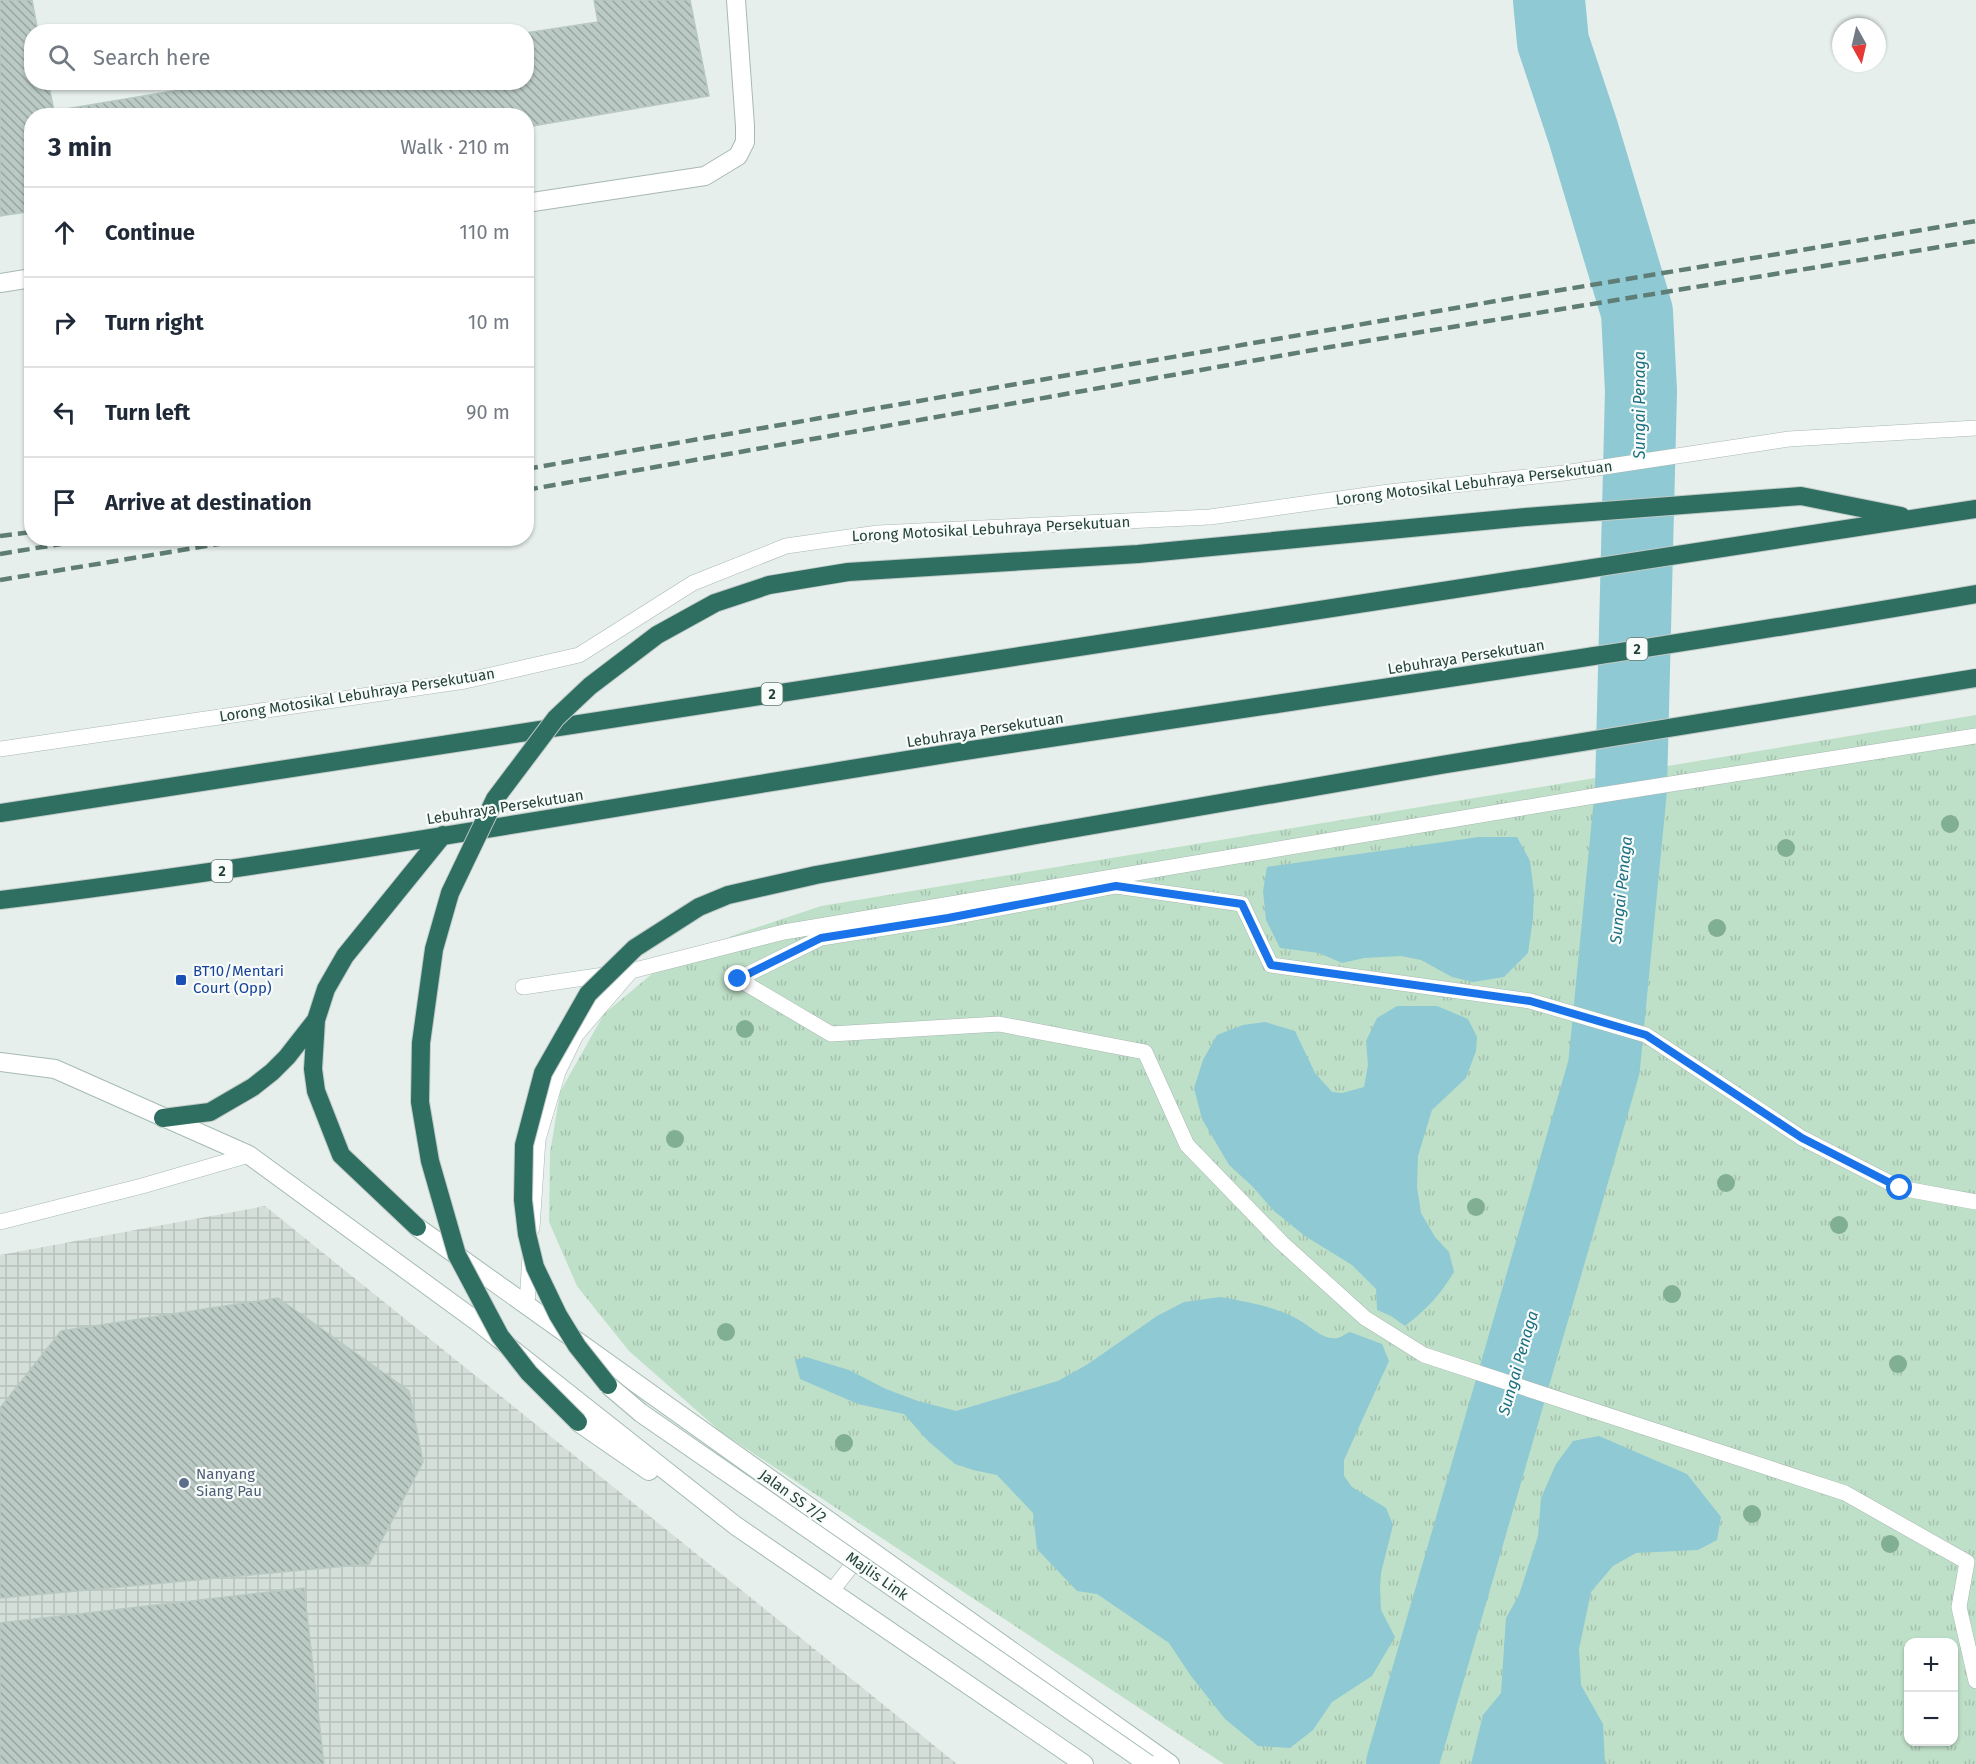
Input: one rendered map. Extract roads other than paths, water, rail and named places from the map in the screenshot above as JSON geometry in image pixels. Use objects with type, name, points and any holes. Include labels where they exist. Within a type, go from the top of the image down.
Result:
[{"type":"highway","points":[[578,1422],[529,1373],[500,1336],[457,1256],[430,1161],[420,1102],[421,1043],[434,949],[450,893],[495,799],[556,718],[590,686],[657,635],[715,603],[769,585],[848,572],[1138,554],[1526,517],[1801,496],[1916,519]]},
{"type":"highway","name":"2","points":[[0,813],[1976,509]]},
{"type":"highway","name":"Lebuhraya Persekutuan","points":[[0,900],[166,880],[923,758],[1812,622],[1976,594]]},
{"type":"highway","points":[[608,1384],[577,1346],[558,1315],[536,1267],[527,1234],[523,1200],[524,1145],[543,1073],[588,994],[635,948],[699,907],[728,895],[816,875],[1031,836],[1442,765],[1976,678]]},
{"type":"highway","points":[[417,1227],[341,1155],[316,1090],[313,1069],[316,1020],[326,989],[345,956],[443,836]]},
{"type":"highway","points":[[163,1118],[210,1112],[240,1096],[272,1072],[316,1020]]},
{"type":"street","points":[[534,202],[705,176],[738,156],[745,142],[745,126],[736,0]]},
{"type":"street","points":[[0,283],[24,279]]},
{"type":"street","points":[[0,1062],[55,1069],[249,1155],[479,1323],[736,1526],[1084,1764]]},
{"type":"street","name":"Jalan SS 7/2","points":[[417,1227],[1170,1764]]},
{"type":"street","name":"Majlis Link","points":[[608,1384],[641,1413],[1148,1764]]},
{"type":"street","points":[[578,1422],[1069,1764]]},
{"type":"lane","name":"Lorong Motosikal Lebuhraya Persekutuan","points":[[0,749],[465,681],[579,655],[693,583],[786,546],[878,533],[1210,517],[1389,492],[1564,473],[1789,439],[1976,428]]},
{"type":"lane","points":[[523,987],[632,971],[784,932],[1588,796],[1976,736]]},
{"type":"lane","points":[[1976,1202],[1900,1188],[1802,1138],[1646,1035],[1530,1001],[1271,965],[1242,904],[1116,886],[948,918],[821,938],[738,979],[831,1034],[999,1024],[1145,1052],[1187,1145],[1282,1243],[1365,1318],[1424,1355],[1845,1493],[1967,1562],[1959,1607],[1976,1681]]},
{"type":"lane","points":[[526,1305],[538,1139],[558,1072],[576,1035],[632,971]]},
{"type":"lane","points":[[0,1222],[142,1186],[249,1155]]},
{"type":"lane","points":[[832,1591],[866,1547]]},
{"type":"water","points":[[1479,837],[1517,837],[1530,861],[1534,893],[1528,953],[1504,977],[1473,982],[1452,977],[1421,960],[1401,956],[1364,958],[1342,963],[1319,953],[1280,948],[1266,920],[1263,891],[1267,867]]},
{"type":"water","points":[[1397,1006],[1437,1006],[1468,1019],[1477,1037],[1476,1051],[1466,1078],[1432,1110],[1418,1156],[1417,1187],[1421,1213],[1435,1237],[1449,1252],[1454,1272],[1432,1302],[1405,1326],[1377,1310],[1376,1289],[1352,1265],[1305,1236],[1274,1211],[1229,1165],[1202,1119],[1194,1088],[1203,1060],[1217,1035],[1243,1025],[1265,1022],[1295,1031],[1315,1073],[1332,1092],[1342,1093],[1364,1087],[1368,1065],[1366,1041],[1377,1018]]},
{"type":"water","points":[[1220,1297],[1277,1310],[1299,1320],[1326,1337],[1338,1338],[1350,1332],[1382,1344],[1389,1361],[1344,1460],[1344,1476],[1352,1487],[1386,1508],[1393,1525],[1381,1573],[1380,1588],[1381,1610],[1395,1637],[1372,1676],[1332,1702],[1313,1730],[1290,1748],[1258,1746],[1225,1719],[1191,1676],[1169,1643],[1097,1594],[1077,1591],[1037,1549],[1033,1513],[997,1475],[955,1464],[928,1441],[904,1414],[858,1404],[800,1379],[795,1360],[806,1357],[849,1370],[886,1389],[918,1401],[956,1411],[1058,1381],[1088,1364],[1157,1316],[1184,1302]]},
{"type":"water","points":[[1599,1436],[1687,1474],[1721,1517],[1717,1540],[1698,1550],[1636,1553],[1613,1566],[1591,1592],[1579,1649],[1581,1685],[1603,1724],[1605,1764],[1471,1764],[1483,1715],[1501,1693],[1506,1618],[1519,1595],[1538,1536],[1541,1498],[1556,1464],[1573,1441]]},
{"type":"waterway","name":"Sungai Penaga","points":[[1402,1764],[1604,1067],[1631,789],[1641,391],[1637,312],[1583,132],[1553,42],[1549,0]]},
{"type":"railway","points":[[534,468],[1519,297],[1976,221]]},
{"type":"railway","points":[[534,489],[1330,347],[1976,241]]},
{"type":"railway","points":[[0,536],[24,533]]},
{"type":"railway","points":[[0,554],[48,546]]},
{"type":"railway","points":[[0,580],[206,546]]},
{"type":"place","name":"BT10/Mentari Court (Opp)","points":[[181,980]]},
{"type":"place","name":"Nanyang Siang Pau","points":[[184,1483]]}]
